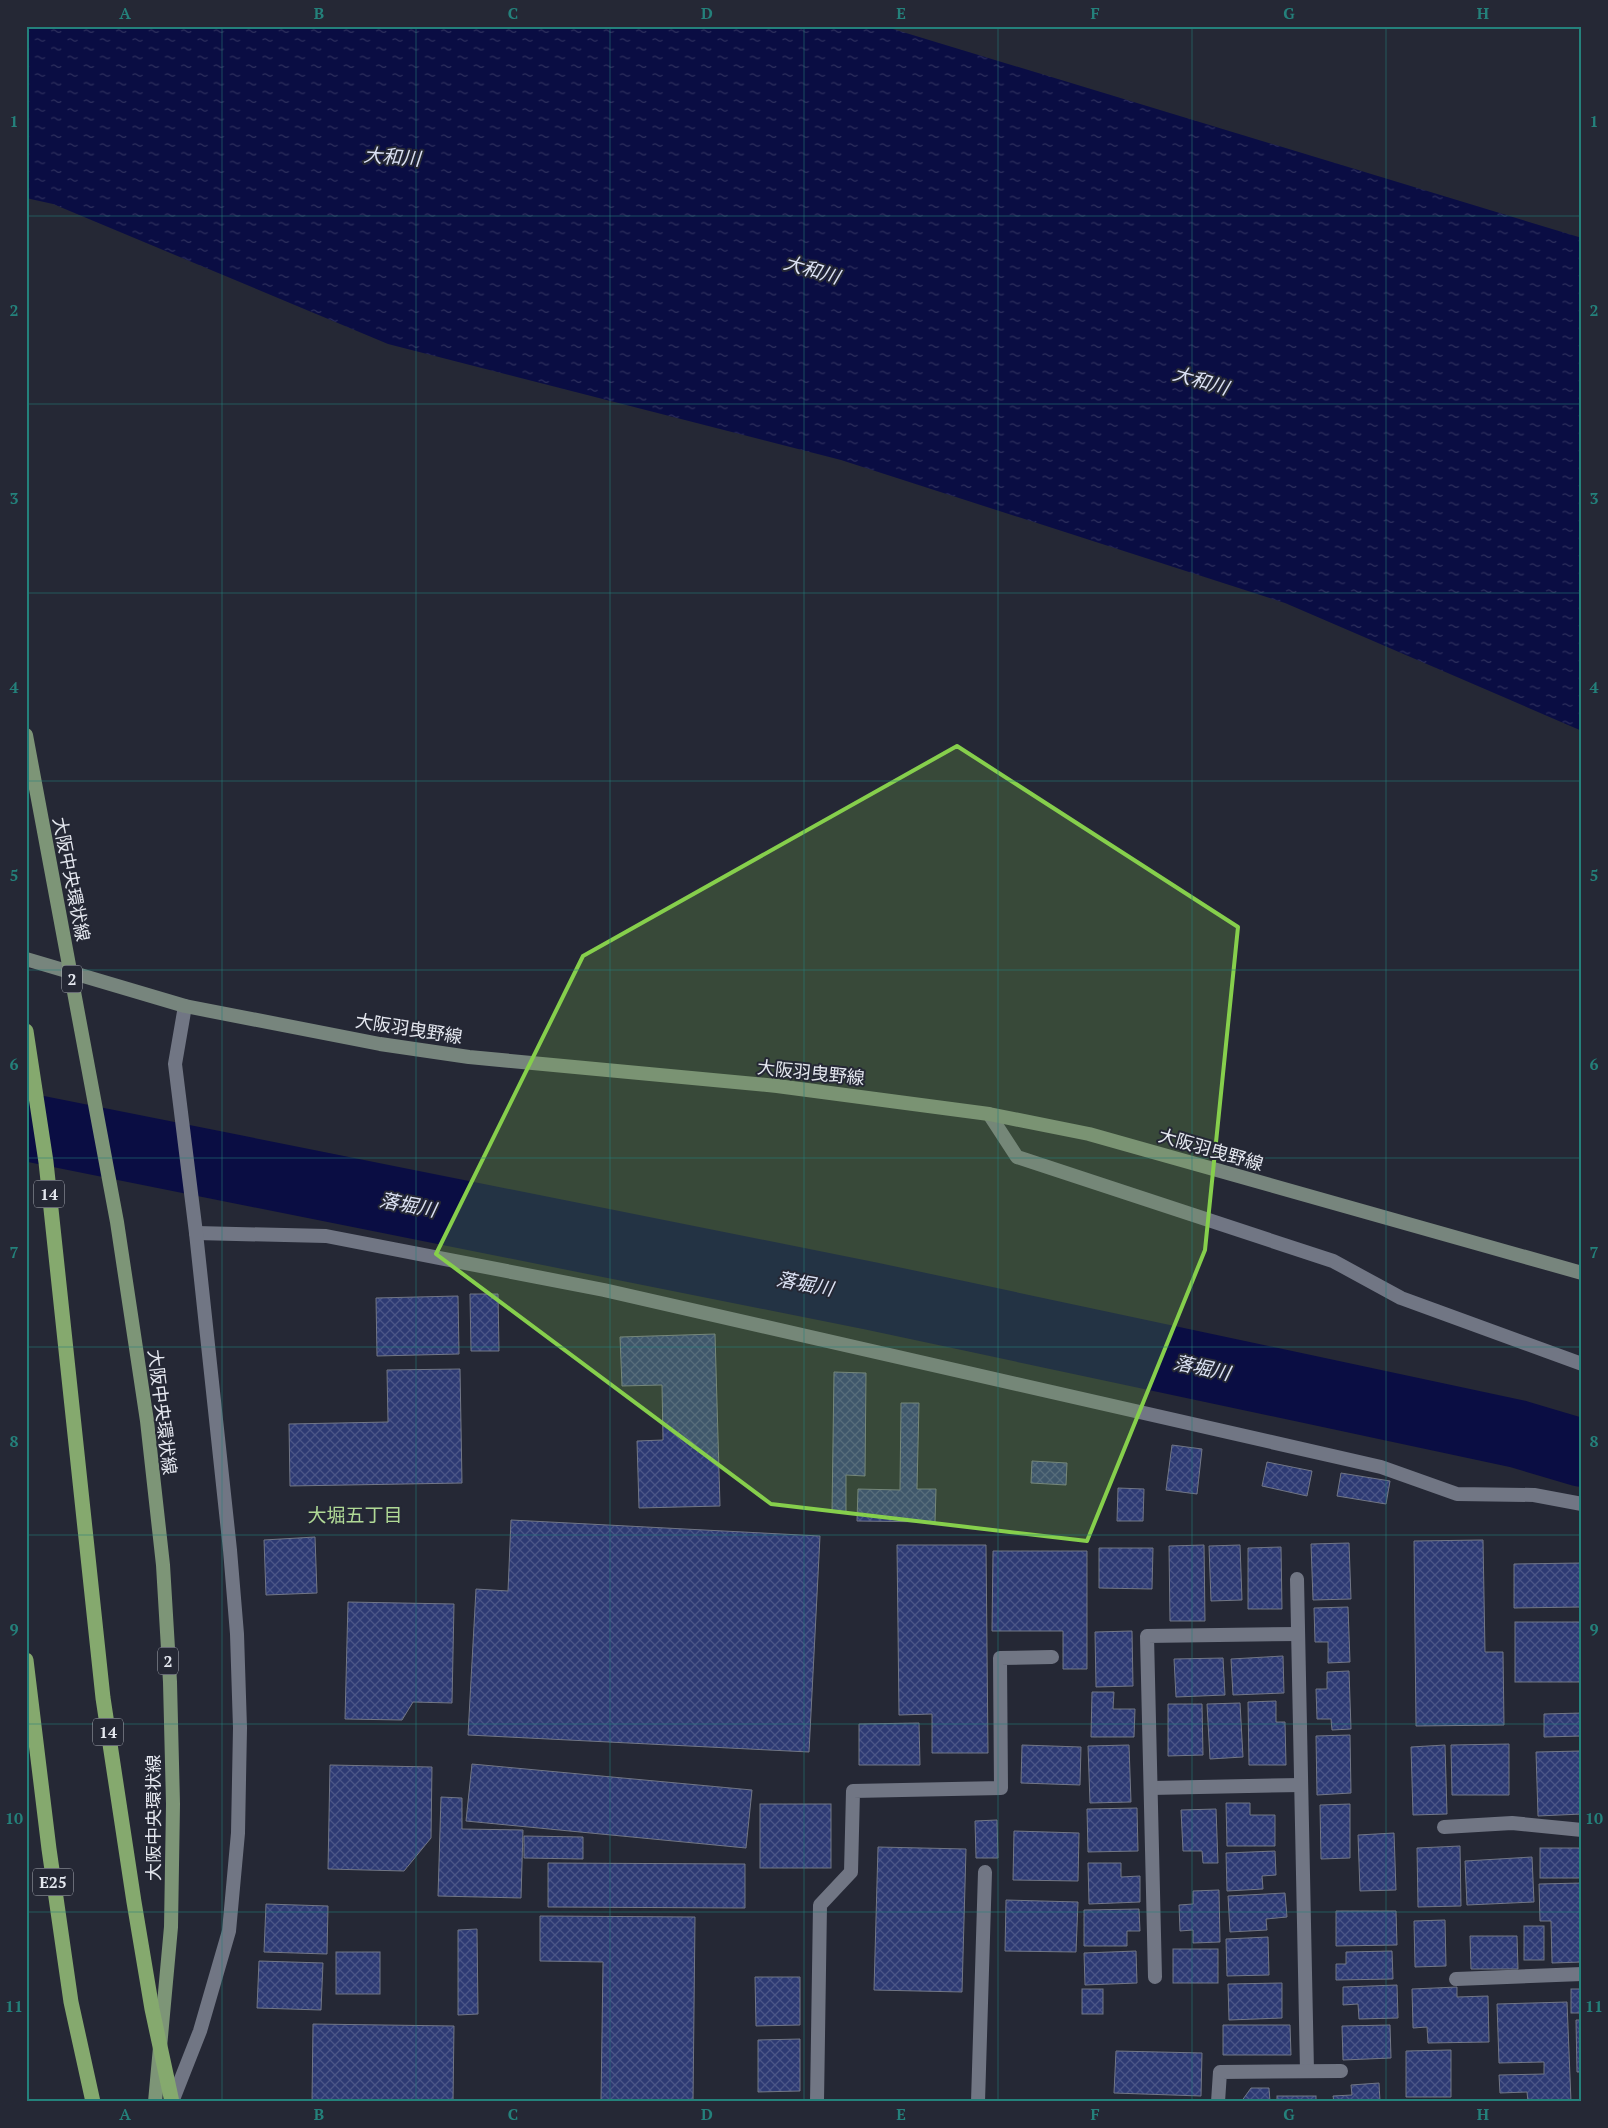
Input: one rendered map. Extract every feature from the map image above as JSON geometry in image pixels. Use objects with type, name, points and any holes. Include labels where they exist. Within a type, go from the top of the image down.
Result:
[{"type":"highway","name":"14","points":[[26,1031],[46,1162],[103,1698],[135,1912],[152,2008],[172,2102]]},
{"type":"highway","name":"E25","points":[[26,1660],[49,1850],[71,2002],[93,2102]]},
{"type":"main road","name":"大阪中央環状線","points":[[26,735],[117,1222],[147,1421],[163,1565],[170,1682],[173,1804],[171,1928],[155,2102]]},
{"type":"main road","name":"大阪羽曳野線","points":[[26,959],[185,1006],[380,1044],[470,1057],[777,1086],[989,1114],[1089,1134],[1582,1273]]},
{"type":"street","points":[[172,2102],[200,2031],[229,1931],[238,1833],[240,1728],[237,1634],[196,1233],[176,1064],[185,1006]]},
{"type":"street","points":[[989,1114],[1017,1157],[1333,1261],[1401,1298],[1582,1364]]},
{"type":"street","points":[[196,1233],[326,1236],[374,1245],[614,1292],[1381,1466],[1457,1494],[1534,1495],[1582,1504]]},
{"type":"street","points":[[1297,1580],[1307,2071]]},
{"type":"street","points":[[1155,1977],[1147,1636],[1298,1634]]},
{"type":"street","points":[[817,2102],[820,1905],[851,1872],[853,1792],[1001,1788],[1000,1658],[1052,1657]]},
{"type":"street","points":[[1151,1788],[1301,1785]]},
{"type":"street","points":[[1444,1827],[1512,1823],[1582,1830]]},
{"type":"street","points":[[978,2102],[985,1872]]},
{"type":"street","points":[[1456,1979],[1582,1974]]},
{"type":"street","points":[[1218,2102],[1220,2072],[1341,2071]]},
{"type":"highlighted area","points":[[957,746],[1238,927],[1205,1250],[1087,1541],[771,1504],[436,1254],[583,956]]},
{"type":"water","name":"大和川","points":[[26,26],[883,26],[1582,238],[1582,731],[1285,603],[841,460],[388,344],[53,204],[26,198]]},
{"type":"building","points":[[470,1294],[498,1294],[499,1351],[471,1351]]},
{"type":"building","points":[[458,1296],[459,1354],[377,1356],[376,1298]]},
{"type":"building","points":[[715,1334],[720,1506],[639,1508],[637,1441],[663,1440],[662,1385],[622,1386],[620,1337]]},
{"type":"building","points":[[460,1369],[462,1483],[290,1486],[289,1424],[388,1422],[387,1370]]},
{"type":"building","points":[[834,1372],[866,1373],[865,1476],[846,1475],[846,1513],[832,1512]]},
{"type":"building","points":[[901,1403],[919,1403],[917,1489],[936,1489],[935,1522],[857,1521],[858,1489],[900,1490]]},
{"type":"building","points":[[1172,1445],[1202,1449],[1197,1494],[1166,1490]]},
{"type":"building","points":[[1032,1461],[1067,1463],[1066,1485],[1031,1483]]},
{"type":"building","points":[[1267,1462],[1312,1471],[1307,1496],[1262,1486]]},
{"type":"building","points":[[1341,1473],[1390,1481],[1386,1504],[1337,1496]]},
{"type":"building","points":[[1118,1488],[1144,1489],[1143,1521],[1117,1521]]},
{"type":"building","points":[[511,1520],[820,1536],[809,1752],[468,1735],[476,1589],[508,1591]]},
{"type":"building","points":[[315,1537],[317,1593],[266,1595],[264,1540]]},
{"type":"building","points":[[1483,1540],[1485,1652],[1503,1652],[1504,1725],[1416,1726],[1414,1541]]},
{"type":"building","points":[[1349,1543],[1351,1599],[1313,1600],[1311,1544]]},
{"type":"building","points":[[897,1545],[986,1545],[988,1753],[932,1753],[932,1714],[899,1715]]},
{"type":"building","points":[[1204,1545],[1205,1621],[1170,1621],[1169,1546]]},
{"type":"building","points":[[1240,1545],[1242,1600],[1211,1601],[1209,1546]]},
{"type":"building","points":[[1281,1547],[1282,1609],[1248,1609],[1248,1548]]},
{"type":"building","points":[[1099,1548],[1153,1548],[1152,1589],[1099,1588]]},
{"type":"building","points":[[993,1551],[1087,1551],[1087,1669],[1063,1669],[1063,1631],[992,1631]]},
{"type":"building","points":[[1581,1563],[1582,1607],[1514,1608],[1514,1564]]},
{"type":"building","points":[[348,1602],[454,1604],[452,1703],[413,1702],[402,1720],[345,1719]]},
{"type":"building","points":[[1348,1607],[1350,1662],[1328,1663],[1328,1642],[1315,1642],[1314,1608]]},
{"type":"building","points":[[1515,1622],[1582,1622],[1582,1682],[1515,1682]]},
{"type":"building","points":[[1132,1631],[1133,1686],[1096,1687],[1095,1632]]},
{"type":"building","points":[[1283,1656],[1284,1693],[1233,1695],[1231,1659]]},
{"type":"building","points":[[1223,1658],[1225,1695],[1176,1697],[1174,1659]]},
{"type":"building","points":[[1349,1671],[1351,1729],[1332,1730],[1331,1719],[1317,1719],[1316,1689],[1327,1689],[1327,1672]]},
{"type":"building","points":[[1092,1692],[1114,1692],[1113,1709],[1135,1709],[1134,1737],[1091,1737]]},
{"type":"building","points":[[1276,1701],[1276,1722],[1285,1722],[1286,1765],[1249,1765],[1248,1702]]},
{"type":"building","points":[[1240,1703],[1243,1757],[1210,1759],[1207,1704]]},
{"type":"building","points":[[1168,1704],[1202,1704],[1203,1755],[1168,1756]]},
{"type":"building","points":[[1582,1713],[1582,1736],[1544,1737],[1544,1714]]},
{"type":"building","points":[[919,1723],[920,1765],[859,1765],[859,1724]]},
{"type":"building","points":[[1350,1735],[1351,1793],[1317,1795],[1316,1736]]},
{"type":"building","points":[[1509,1744],[1509,1795],[1452,1795],[1451,1745]]},
{"type":"building","points":[[1022,1745],[1081,1747],[1080,1785],[1021,1783]]},
{"type":"building","points":[[1129,1745],[1131,1802],[1090,1803],[1088,1746]]},
{"type":"building","points":[[1445,1745],[1447,1814],[1413,1815],[1411,1747]]},
{"type":"building","points":[[1582,1751],[1582,1814],[1538,1816],[1536,1752]]},
{"type":"building","points":[[472,1764],[752,1790],[746,1848],[466,1821]]},
{"type":"building","points":[[330,1765],[432,1767],[431,1838],[404,1871],[328,1869]]},
{"type":"building","points":[[441,1797],[462,1798],[462,1829],[523,1830],[521,1898],[438,1896]]},
{"type":"building","points":[[1226,1803],[1250,1803],[1250,1815],[1275,1815],[1275,1846],[1227,1846]]},
{"type":"building","points":[[760,1804],[831,1804],[831,1868],[760,1868]]},
{"type":"building","points":[[1350,1804],[1350,1858],[1321,1859],[1320,1805]]},
{"type":"building","points":[[1137,1808],[1138,1851],[1088,1852],[1087,1809]]},
{"type":"building","points":[[1216,1809],[1218,1863],[1203,1863],[1202,1851],[1183,1851],[1181,1810]]},
{"type":"building","points":[[997,1820],[998,1858],[976,1858],[975,1821]]},
{"type":"building","points":[[1014,1831],[1079,1833],[1078,1881],[1013,1880]]},
{"type":"building","points":[[1394,1833],[1396,1890],[1360,1891],[1358,1835]]},
{"type":"building","points":[[524,1836],[583,1837],[583,1859],[524,1858]]},
{"type":"building","points":[[1460,1846],[1461,1906],[1418,1907],[1417,1848]]},
{"type":"building","points":[[878,1847],[966,1849],[962,1992],[874,1990]]},
{"type":"building","points":[[1540,1848],[1582,1848],[1582,1878],[1540,1878]]},
{"type":"building","points":[[1275,1851],[1276,1875],[1262,1876],[1263,1889],[1227,1891],[1226,1853]]},
{"type":"building","points":[[1532,1857],[1534,1902],[1467,1905],[1465,1861]]},
{"type":"building","points":[[548,1863],[745,1864],[745,1908],[548,1907]]},
{"type":"building","points":[[1088,1863],[1121,1863],[1121,1877],[1140,1876],[1140,1902],[1089,1904]]},
{"type":"building","points":[[1582,1883],[1582,1962],[1552,1963],[1551,1921],[1540,1921],[1539,1884]]},
{"type":"building","points":[[1219,1890],[1220,1942],[1193,1943],[1193,1930],[1180,1931],[1179,1905],[1193,1904],[1193,1891]]},
{"type":"building","points":[[1285,1893],[1287,1917],[1266,1919],[1267,1930],[1230,1932],[1228,1896]]},
{"type":"building","points":[[1006,1900],[1078,1902],[1076,1952],[1005,1951]]},
{"type":"building","points":[[266,1904],[328,1906],[327,1954],[264,1952]]},
{"type":"building","points":[[1139,1909],[1140,1931],[1127,1931],[1127,1946],[1084,1946],[1084,1910]]},
{"type":"building","points":[[1336,1911],[1396,1911],[1397,1945],[1336,1946]]},
{"type":"building","points":[[540,1916],[695,1917],[693,2102],[601,2102],[603,1962],[540,1961]]},
{"type":"building","points":[[1445,1920],[1446,1966],[1415,1967],[1414,1921]]},
{"type":"building","points":[[1524,1926],[1544,1926],[1544,1960],[1524,1960]]},
{"type":"building","points":[[477,1929],[478,2014],[458,2015],[458,1930]]},
{"type":"building","points":[[1470,1936],[1517,1936],[1518,1969],[1471,1969]]},
{"type":"building","points":[[1268,1937],[1269,1975],[1227,1976],[1226,1939]]},
{"type":"building","points":[[1173,1949],[1218,1949],[1218,1983],[1173,1983]]},
{"type":"building","points":[[1136,1951],[1137,1983],[1085,1985],[1084,1953]]},
{"type":"building","points":[[1392,1951],[1393,1979],[1336,1980],[1336,1964],[1346,1964],[1346,1952]]},
{"type":"building","points":[[336,1952],[380,1952],[380,1994],[336,1994]]},
{"type":"building","points":[[259,1961],[323,1963],[321,2010],[257,2008]]},
{"type":"building","points":[[755,1977],[800,1977],[800,2025],[756,2026]]},
{"type":"building","points":[[1282,1983],[1282,2018],[1229,2020],[1228,1984]]},
{"type":"building","points":[[1397,1985],[1398,2018],[1359,2019],[1358,2004],[1343,2005],[1343,1987]]},
{"type":"building","points":[[1457,1987],[1457,1997],[1488,1996],[1489,2042],[1428,2043],[1427,2027],[1413,2028],[1412,1989]]},
{"type":"building","points":[[1082,1989],[1103,1989],[1103,2014],[1082,2014]]},
{"type":"building","points":[[1571,1989],[1582,1989],[1582,2013],[1571,2013]]},
{"type":"building","points":[[1567,2002],[1571,2102],[1528,2102],[1527,2092],[1500,2093],[1499,2075],[1544,2074],[1544,2062],[1499,2063],[1497,2004]]},
{"type":"building","points":[[1576,2020],[1582,2020],[1582,2072],[1577,2072]]},
{"type":"building","points":[[313,2024],[454,2026],[453,2102],[312,2102]]},
{"type":"building","points":[[1223,2025],[1290,2025],[1291,2055],[1223,2055]]},
{"type":"building","points":[[1390,2025],[1391,2058],[1343,2060],[1342,2026]]},
{"type":"building","points":[[800,2039],[800,2091],[758,2092],[758,2040]]},
{"type":"building","points":[[1451,2050],[1451,2097],[1406,2097],[1406,2051]]},
{"type":"building","points":[[1116,2051],[1202,2053],[1201,2096],[1114,2093]]},
{"type":"building","points":[[1379,2083],[1380,2102],[1334,2102],[1333,2096],[1352,2095],[1351,2085]]},
{"type":"building","points":[[1251,2088],[1269,2088],[1270,2102],[1241,2102]]},
{"type":"building","points":[[1277,2096],[1316,2096],[1316,2102],[1277,2102]]},
{"type":"waterway","name":"落堀川","points":[[26,1127],[871,1296],[1518,1434],[1582,1453]]},
{"type":"district","name":"大堀五丁目","points":[[355,1514]]}]
